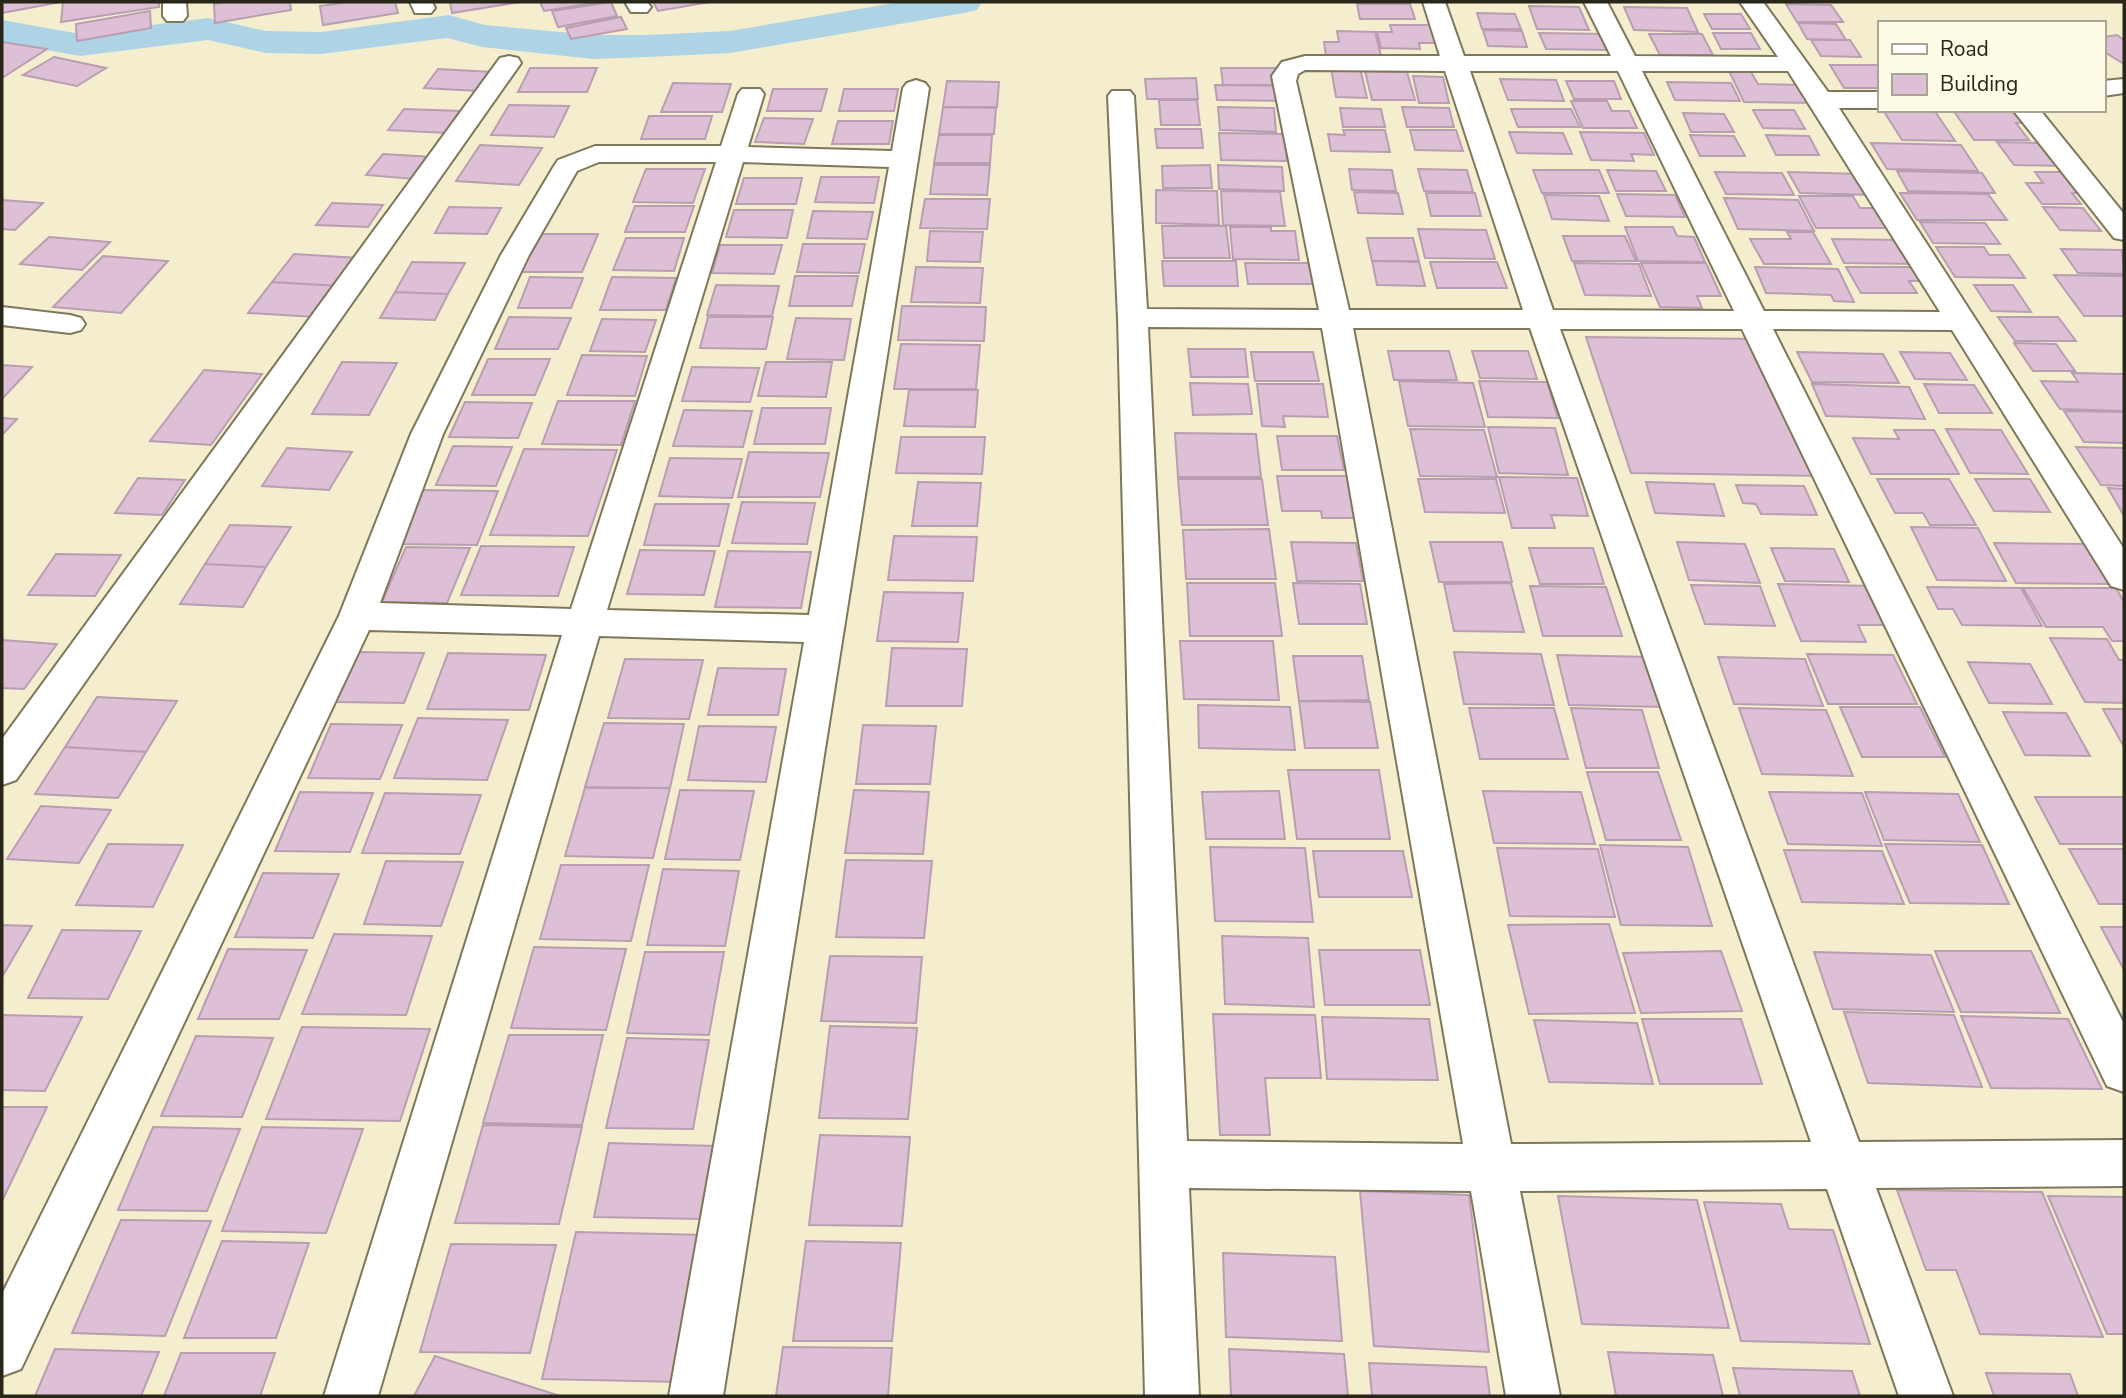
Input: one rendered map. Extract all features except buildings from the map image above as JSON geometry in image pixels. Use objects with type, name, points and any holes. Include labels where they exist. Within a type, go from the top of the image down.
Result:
[{"type":"street","points":[[1434,2],[1542,321],[1926,1396]]},
{"type":"street","points":[[1596,2],[2124,1071]]},
{"type":"street","points":[[1752,2],[1821,100],[2124,577]]},
{"type":"street","points":[[2,769],[509,63]]},
{"type":"street","points":[[1533,1396],[1336,318],[1284,80],[1285,72],[1292,65],[1305,63],[1796,64]]},
{"type":"street","points":[[2105,89],[2124,86]]},
{"type":"street","points":[[696,1396],[916,88]]},
{"type":"street","points":[[351,1396],[585,621],[751,94]]},
{"type":"street","points":[[1121,96],[1133,318],[1166,1164],[1172,1396]]},
{"type":"street","points":[[1821,100],[1878,100]]},
{"type":"street","points":[[2028,112],[2120,221]]},
{"type":"street","points":[[2,1350],[357,616],[428,434],[515,255],[567,166],[595,155],[731,154],[905,159]]},
{"type":"street","points":[[2,316],[71,324]]},
{"type":"street","points":[[1133,318],[1959,321]]},
{"type":"street","points":[[357,616],[823,629]]},
{"type":"street","points":[[1166,1164],[1492,1168],[1842,1163],[2124,1163]]},
{"type":"waterway","points":[[2,31],[80,45],[208,29],[266,42],[321,43],[449,26],[482,36],[593,47],[648,46],[730,42],[964,2]]}]
